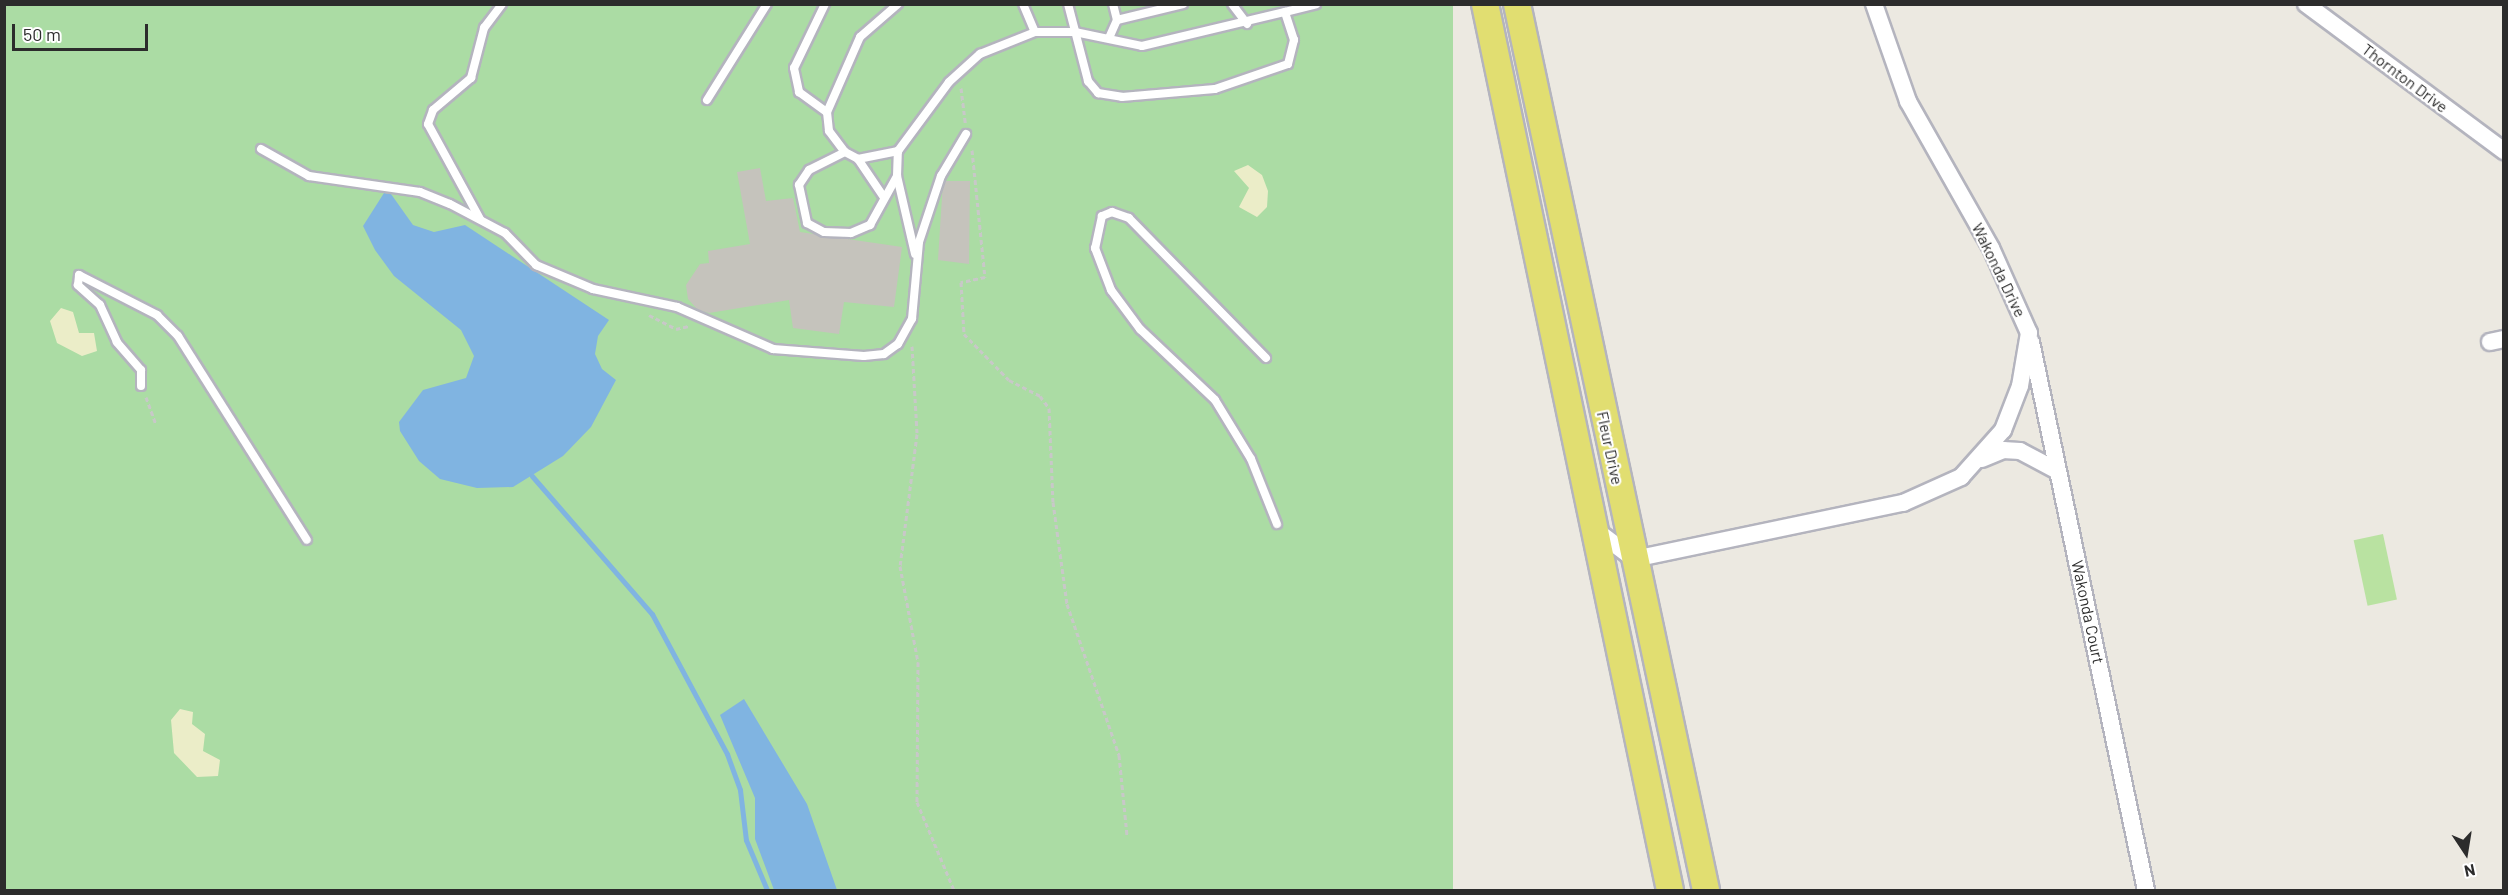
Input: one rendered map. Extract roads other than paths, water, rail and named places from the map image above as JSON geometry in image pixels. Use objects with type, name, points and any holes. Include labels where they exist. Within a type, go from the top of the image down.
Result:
[{"type":"main road","name":"Fleur Drive","points":[[1485,4],[1597,531],[1670,891]]},
{"type":"main road","name":"Fleur Drive","points":[[1517,4],[1706,891]]},
{"type":"street","name":"Wakonda Drive","points":[[1634,559],[1903,503],[1947,486],[1981,459],[2016,401],[2029,333],[1991,248],[1908,101],[1874,4]]},
{"type":"street","name":"Thornton Drive","points":[[2306,4],[2504,151]]},
{"type":"street","name":"Wakonda Court","points":[[2029,333],[2146,891]]},
{"type":"street","points":[[1981,459],[2003,450],[2020,451],[2058,471]]},
{"type":"street","points":[[1597,531],[1634,559]]},
{"type":"lane","points":[[480,220],[428,123],[433,110],[471,78],[484,28],[502,4]]},
{"type":"lane","points":[[707,100],[767,4]]},
{"type":"lane","points":[[825,4],[794,68],[798,93],[827,112]]},
{"type":"lane","points":[[883,196],[858,159],[844,152],[830,131],[827,112],[860,37],[898,4]]},
{"type":"lane","points":[[1023,4],[1035,32]]},
{"type":"lane","points":[[1068,4],[1088,81],[1098,93],[1166,94],[1215,89],[1288,64],[1294,40],[1286,12]]},
{"type":"lane","points":[[1109,38],[1117,20],[1113,4]]},
{"type":"lane","points":[[1117,20],[1183,4]]},
{"type":"lane","points":[[1232,4],[1247,24]]},
{"type":"lane","points":[[916,254],[897,176],[898,151],[959,74],[981,54],[1035,32],[1075,32],[1142,46],[1247,24],[1316,4]]},
{"type":"lane","points":[[261,149],[309,176],[420,192],[505,233],[526,257],[549,272],[593,289],[677,307],[772,349],[884,354],[898,344],[910,322],[916,254],[941,176],[966,134]]},
{"type":"lane","points":[[858,159],[898,151]]},
{"type":"lane","points":[[844,152],[809,170],[799,185],[807,223],[824,232],[851,232],[870,225],[883,196],[897,176]]},
{"type":"lane","points":[[1266,358],[1129,218],[1112,212],[1102,216],[1095,255],[1111,290],[1140,329],[1215,400],[1251,459],[1278,524]]},
{"type":"lane","points":[[141,386],[141,370],[117,342],[100,305],[78,285],[79,275],[157,315],[177,336],[307,540]]},
{"type":"water","points":[[384,193],[391,194],[413,225],[434,232],[465,225],[609,320],[598,336],[595,354],[602,369],[616,380],[591,427],[563,456],[513,487],[477,488],[440,479],[419,461],[400,431],[399,422],[423,390],[466,378],[474,356],[461,330],[394,276],[375,250],[363,226]]},
{"type":"water","points":[[744,699],[807,804],[837,890],[774,890],[755,839],[755,798],[720,715]]},
{"type":"waterway","points":[[532,476],[652,614],[727,754],[740,790],[746,840],[767,890]]}]
